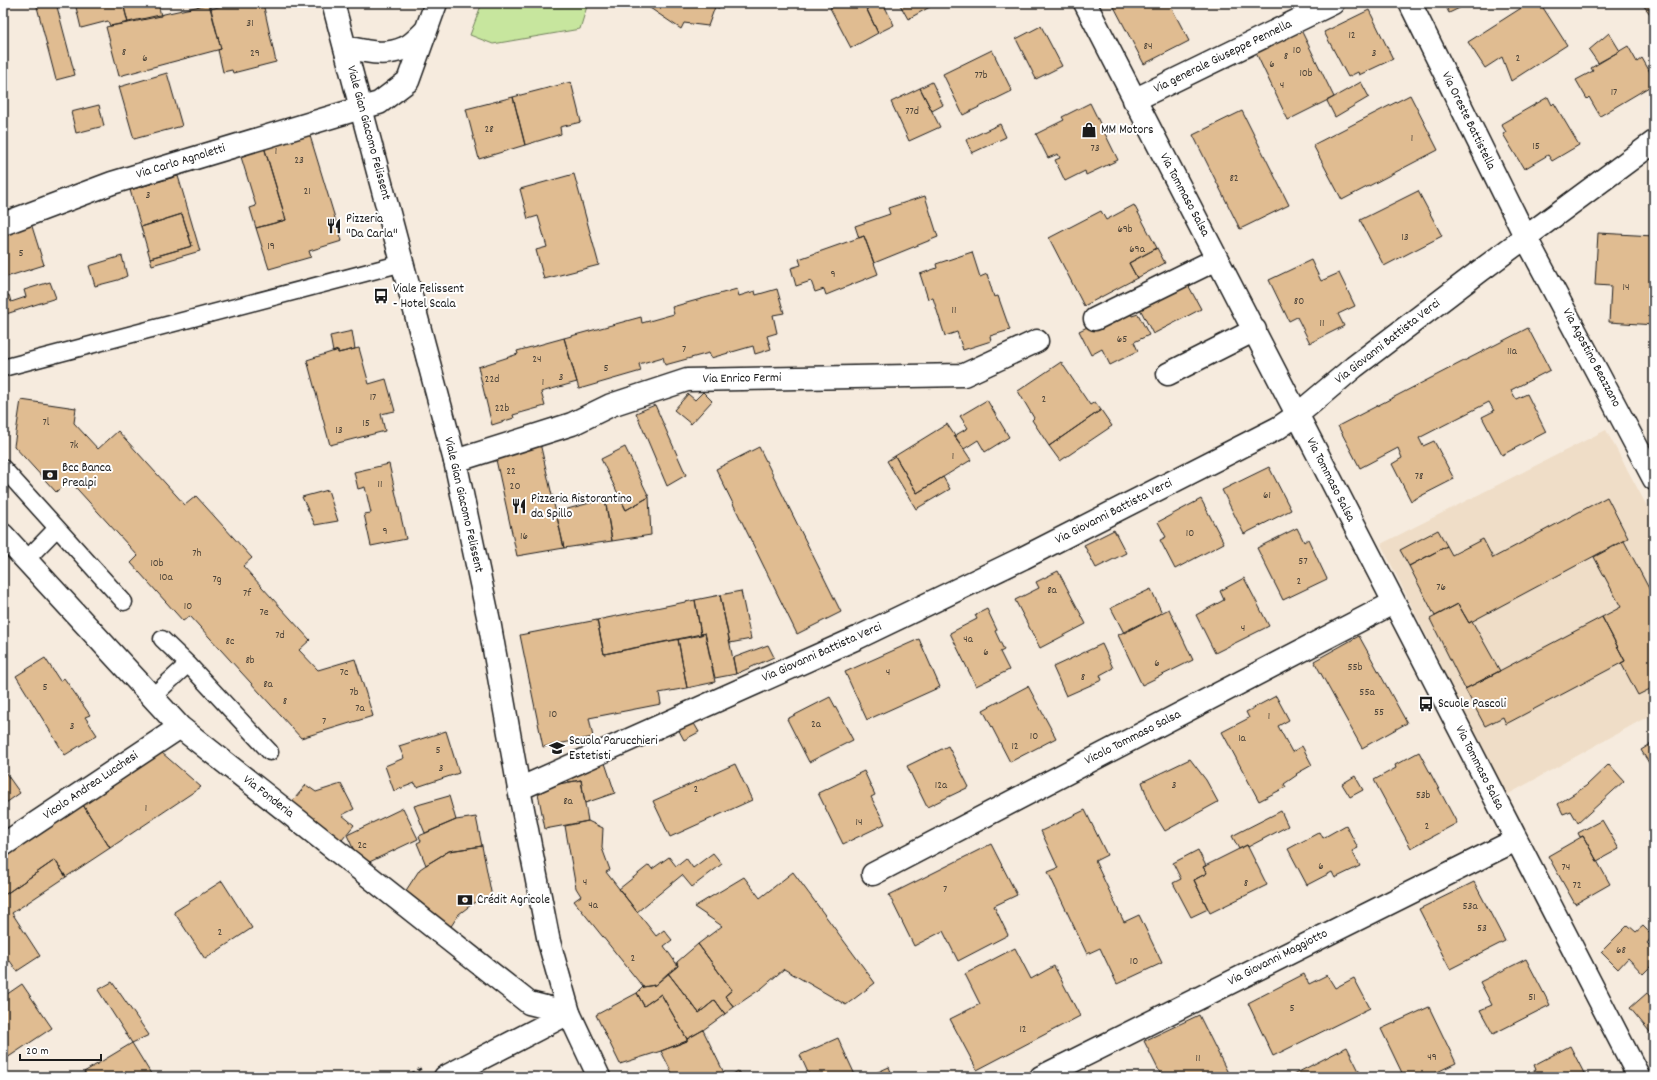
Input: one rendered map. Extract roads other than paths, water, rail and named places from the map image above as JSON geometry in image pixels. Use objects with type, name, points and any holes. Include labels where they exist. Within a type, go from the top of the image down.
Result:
[{"type":"street","name":"Viale Gian Giacomo Felissent","points":[[333,3],[455,461],[489,621],[519,789],[549,942],[569,1013],[599,1077]]},
{"type":"street","name":"Via Carlo Agnoletti","points":[[3,224],[112,183],[379,102],[408,81],[436,3]]},
{"type":"street","name":"Via Tommaso Salsa","points":[[1085,3],[1134,100],[1255,330],[1393,603],[1639,1077]]},
{"type":"street","name":"Via generale Giuseppe Pennella","points":[[1134,100],[1333,3]]},
{"type":"street","name":"Via Oreste Battistella","points":[[1410,3],[1526,238]]},
{"type":"street","points":[[345,47],[378,53],[389,53],[406,48],[427,29]]},
{"type":"street","name":"Via Giovanni Battista Verci","points":[[519,789],[857,638],[1016,562],[1270,431],[1297,415],[1354,367],[1654,142]]},
{"type":"street","name":"Via Agostino Beazzano","points":[[1526,238],[1654,479]]},
{"type":"street","points":[[1095,319],[1217,259]]},
{"type":"street","points":[[1168,374],[1255,330]]},
{"type":"street","name":"Via Enrico Fermi","points":[[455,461],[572,424],[611,405],[687,380],[964,375],[1037,341]]},
{"type":"street","name":"Via Fonderia","points":[[3,535],[180,727],[530,1003],[569,1013]]},
{"type":"street","name":"Vicolo Tommaso Salsa","points":[[872,874],[1393,603]]},
{"type":"street","name":"Vicolo Andrea Lucchesi","points":[[3,845],[180,727]]},
{"type":"street","name":"Via Giovanni Maggiotto","points":[[1041,1077],[1516,840]]},
{"type":"street","points":[[445,1077],[535,1029],[569,1013]]},
{"type":"lane","points":[[3,368],[403,263]]},
{"type":"lane","points":[[3,468],[124,602]]},
{"type":"lane","points":[[26,560],[57,528]]},
{"type":"lane","points":[[162,639],[188,664],[270,752]]},
{"type":"lane","points":[[152,697],[188,664]]},
{"type":"place","name":"MM Motors","points":[[1089,130]]},
{"type":"place","name":"Pizzeria \"Da Carla\"","points":[[334,226]]},
{"type":"place","name":"Viale Felissent - Hotel Scala","points":[[381,296]]},
{"type":"place","name":"Bcc Banca Prealpi","points":[[50,475]]},
{"type":"place","name":"Pizzeria Ristorantino da Spillo","points":[[519,506]]},
{"type":"place","name":"Scuole Pascoli","points":[[1426,704]]},
{"type":"place","name":"Scuola Parucchieri Estetisti","points":[[557,748]]},
{"type":"place","name":"Crédit Agricole","points":[[465,900]]}]
